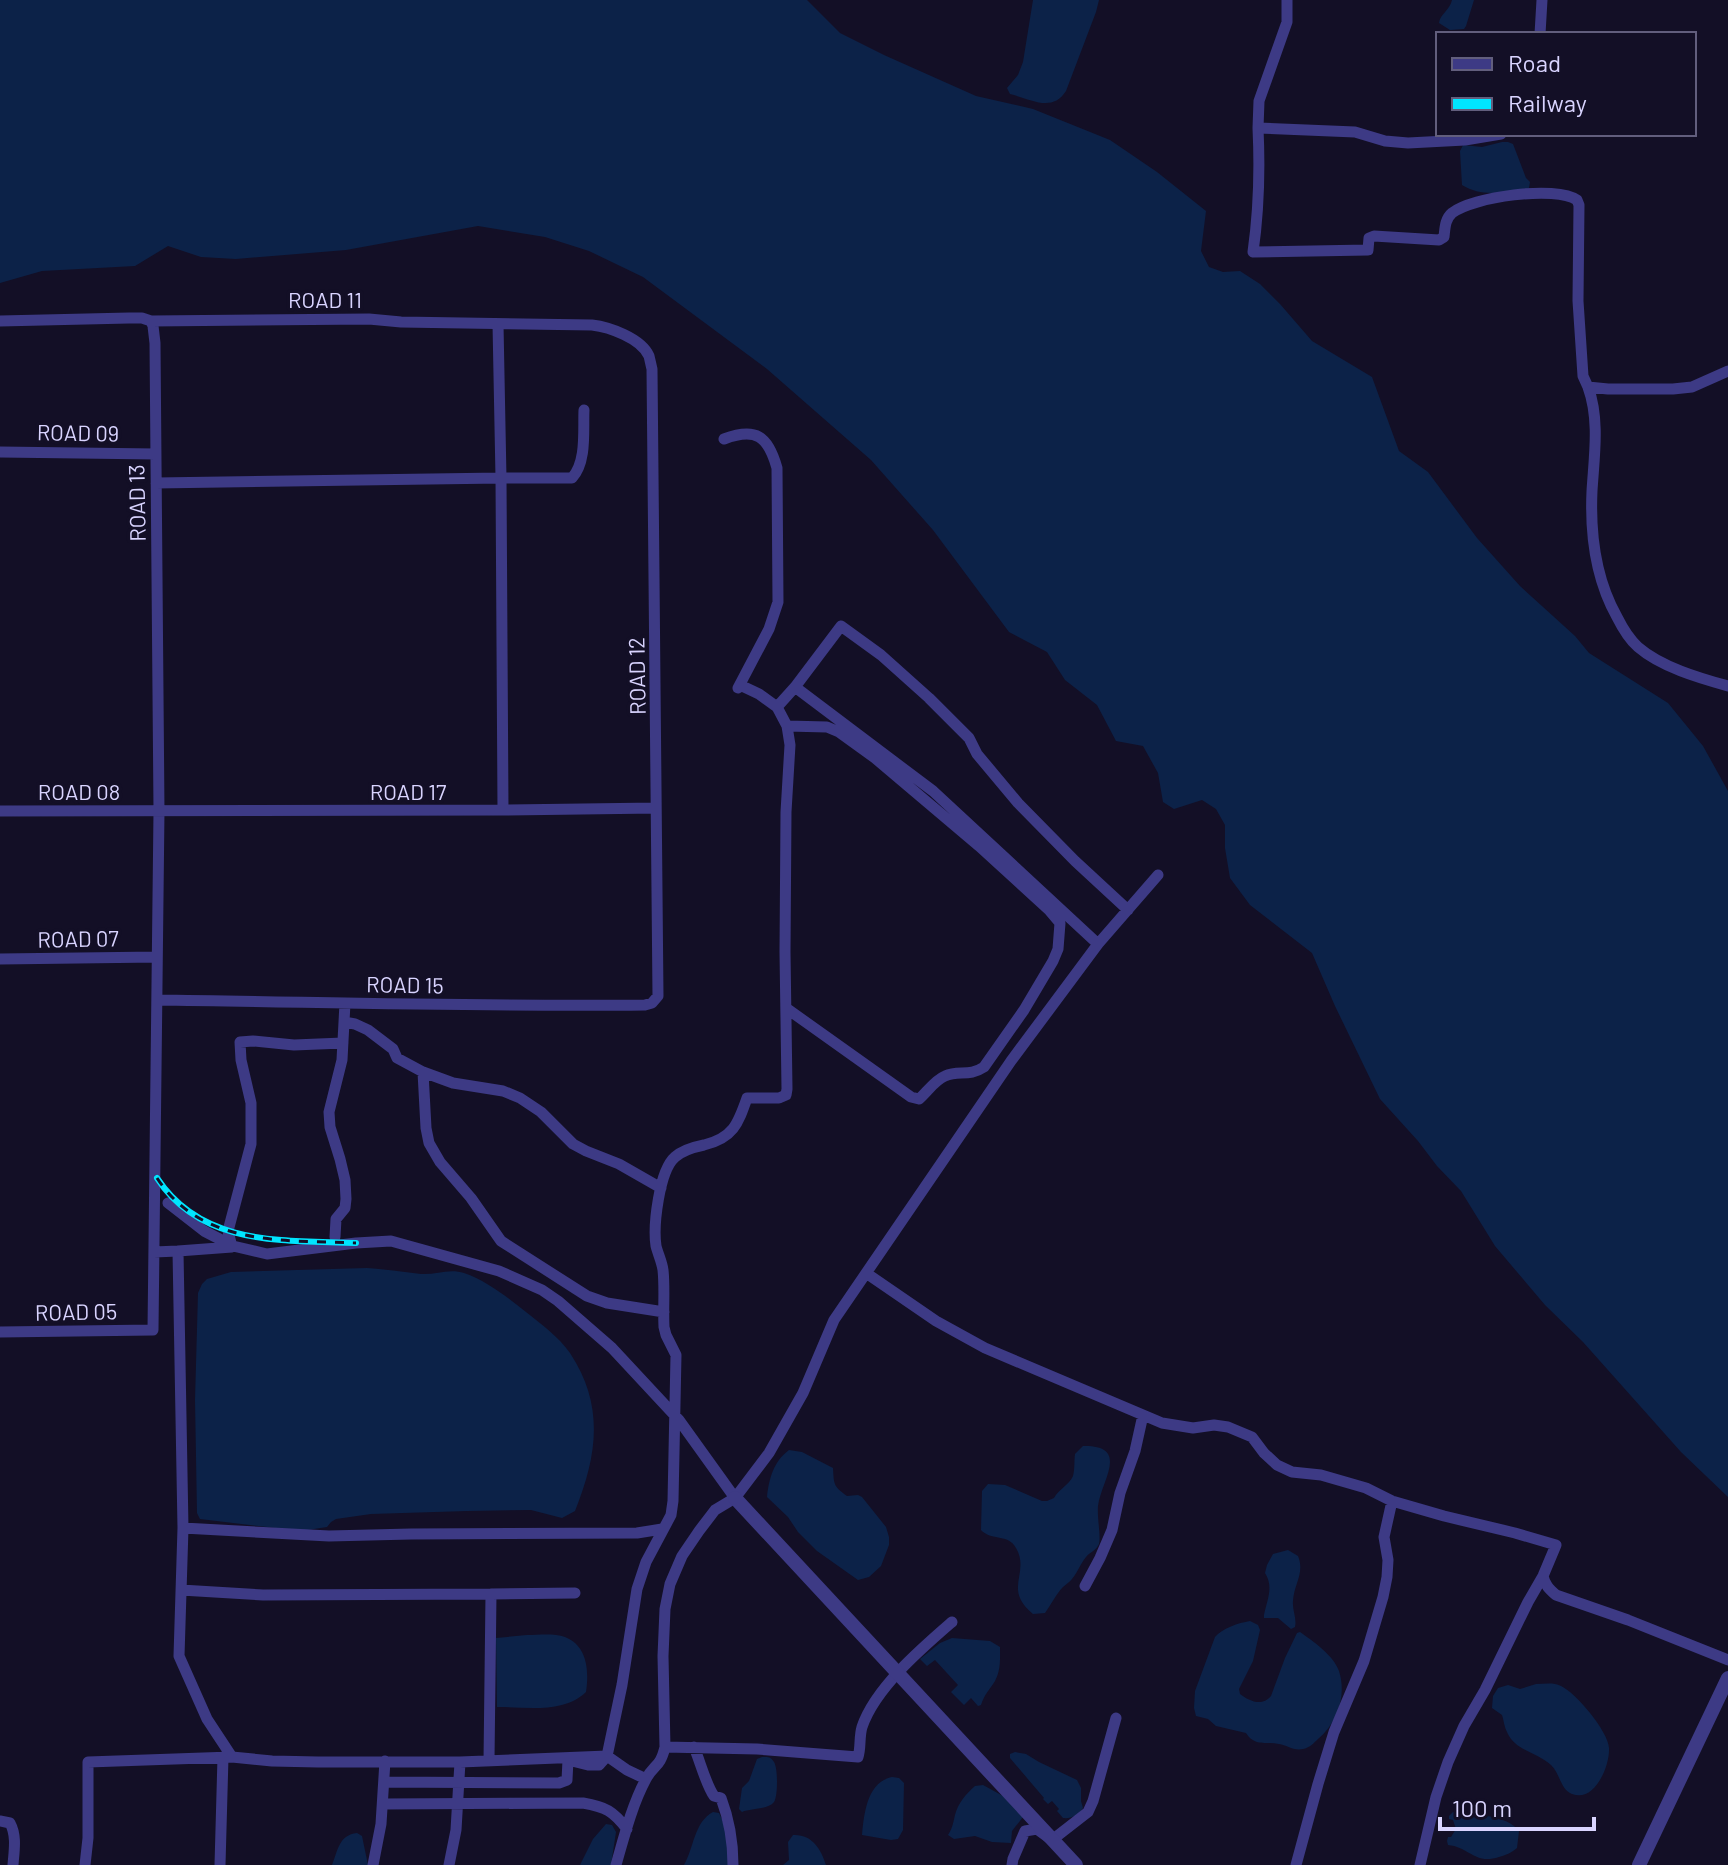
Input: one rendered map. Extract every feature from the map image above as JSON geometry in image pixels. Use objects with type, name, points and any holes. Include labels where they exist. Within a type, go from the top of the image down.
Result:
[{"type":"street","points":[[1287,0],[1287,22],[1259,101],[1260,187],[1253,252],[1368,250],[1369,238],[1384,235],[1439,240],[1444,237],[1448,217],[1465,206],[1520,194],[1556,193],[1577,200],[1578,301],[1583,376],[1594,417],[1593,537],[1602,586],[1623,628],[1638,647],[1664,664],[1728,686]]},
{"type":"street","points":[[1540,32],[1542,0]]},
{"type":"street","points":[[1258,128],[1355,132],[1385,141],[1408,143],[1489,136]]},
{"type":"street","name":"ROAD 11","points":[[0,321],[354,319],[607,327],[644,349]]},
{"type":"street","name":"ROAD 13","points":[[151,321],[155,343],[159,811],[153,1330]]},
{"type":"street","points":[[498,324],[503,810]]},
{"type":"street","name":"ROAD 12","points":[[644,349],[652,369],[658,996],[652,1003]]},
{"type":"street","points":[[1588,387],[1692,387],[1728,371]]},
{"type":"street","points":[[156,483],[572,478],[582,453],[584,410]]},
{"type":"street","points":[[384,1782],[559,1783],[567,1780],[568,1760],[599,1765],[607,1756],[637,1589],[646,1562],[671,1515],[673,1501],[676,1355],[666,1335],[663,1270],[655,1238],[661,1188],[674,1157],[730,1134],[747,1098],[779,1098],[786,1095],[786,812],[790,745],[787,726],[777,707],[759,694],[739,687],[763,641],[778,602],[777,468],[772,451],[755,434],[741,432],[724,439]]},
{"type":"street","name":"ROAD 09","points":[[0,452],[156,454]]},
{"type":"street","points":[[777,707],[841,626],[881,655],[929,698],[969,738],[977,754],[1018,803],[1128,910]]},
{"type":"street","points":[[795,687],[933,791],[1098,944]]},
{"type":"street","points":[[786,1008],[911,1097],[919,1099],[941,1077],[969,1074],[984,1067],[1053,961],[1060,936],[1060,923],[1049,910],[875,758],[827,727],[787,726]]},
{"type":"street","name":"ROAD 17","points":[[159,811],[656,808]]},
{"type":"street","name":"ROAD 08","points":[[0,811],[159,811]]},
{"type":"street","points":[[616,1865],[646,1779],[662,1760],[665,1747],[665,1609],[670,1584],[682,1556],[715,1510],[735,1498],[769,1453],[803,1393],[834,1320],[1011,1061],[1098,944],[1158,875]]},
{"type":"street","name":"ROAD 07","points":[[0,959],[157,957]]},
{"type":"street","name":"ROAD 15","points":[[157,1000],[506,1006],[652,1003]]},
{"type":"street","points":[[335,1237],[336,1219],[345,1208],[346,1199],[345,1180],[330,1127],[329,1112],[342,1060],[345,1003]]},
{"type":"street","points":[[344,1022],[368,1030],[393,1049],[397,1058],[423,1072],[453,1083],[503,1091],[520,1098],[541,1112],[573,1144],[619,1164],[661,1188]]},
{"type":"street","points":[[154,1252],[232,1247],[228,1231],[251,1144],[251,1103],[240,1042],[294,1045],[343,1043]]},
{"type":"street","points":[[423,1072],[429,1143],[501,1241],[587,1296],[607,1303],[664,1312]]},
{"type":"street","points":[[168,1203],[204,1231],[233,1246],[267,1254],[391,1241],[499,1271],[542,1290],[558,1301],[612,1348],[676,1417],[735,1498],[1076,1865]]},
{"type":"street","points":[[178,1251],[183,1528],[179,1656],[227,1757],[220,1865]]},
{"type":"street","points":[[866,1273],[936,1321],[985,1348],[1162,1423],[1193,1428],[1228,1427],[1252,1437],[1277,1465],[1292,1472],[1321,1475],[1366,1488],[1392,1501],[1556,1545],[1448,1762],[1420,1865]]},
{"type":"street","name":"ROAD 05","points":[[0,1332],[153,1330]]},
{"type":"street","points":[[1085,1586],[1112,1530],[1143,1415]]},
{"type":"street","points":[[1296,1865],[1334,1732],[1364,1661],[1383,1597],[1388,1560],[1384,1537],[1392,1501]]},
{"type":"street","points":[[183,1528],[329,1536],[637,1533],[662,1529]]},
{"type":"street","points":[[1543,1576],[1544,1583],[1556,1595],[1728,1660]]},
{"type":"street","points":[[181,1590],[263,1595],[575,1593]]},
{"type":"street","points":[[489,1760],[491,1594]]},
{"type":"street","points":[[665,1747],[811,1752],[858,1757],[862,1728],[868,1713],[897,1673],[952,1622]]},
{"type":"street","points":[[1639,1865],[1728,1678]]},
{"type":"street","points":[[1052,1840],[1088,1812],[1116,1718]]},
{"type":"street","points":[[694,1747],[710,1791],[721,1798],[725,1809],[733,1865]]},
{"type":"street","points":[[85,1865],[88,1762],[227,1757],[272,1761],[460,1762],[607,1756],[646,1779]]},
{"type":"street","points":[[373,1865],[381,1824],[385,1761]]},
{"type":"street","points":[[449,1865],[456,1830],[460,1762]]},
{"type":"street","points":[[383,1804],[583,1803],[606,1808],[627,1829]]},
{"type":"street","points":[[0,1821],[10,1823],[13,1828],[13,1865]]},
{"type":"street","points":[[1012,1865],[1025,1831],[1037,1829],[1052,1840]]},
{"type":"water","points":[[0,0],[807,0],[840,33],[884,55],[976,96],[1033,109],[1110,140],[1206,211],[1201,251],[1209,267],[1223,272],[1240,271],[1260,284],[1312,341],[1372,377],[1399,451],[1428,472],[1477,538],[1520,586],[1575,636],[1589,653],[1668,703],[1703,746],[1728,791],[1728,1497],[1681,1452],[1583,1342],[1545,1305],[1495,1246],[1461,1191],[1380,1099],[1312,953],[1250,905],[1230,878],[1225,825],[1216,809],[1202,800],[1174,809],[1163,802],[1158,773],[1143,746],[1116,741],[1097,705],[1065,680],[1047,652],[1009,632],[933,530],[871,460],[767,369],[643,277],[589,251],[545,237],[478,226],[346,250],[236,259],[201,257],[168,246],[135,266],[42,271],[0,283]]},
{"type":"water","points":[[1033,0],[1099,0],[1066,91],[1060,98],[1048,103],[1010,94],[1007,88],[1018,75],[1023,62]]},
{"type":"water","points":[[1452,0],[1474,0],[1464,29],[1450,30],[1439,23]]},
{"type":"water","points":[[1502,142],[1513,144],[1530,182],[1529,188],[1486,193],[1462,185],[1460,151],[1463,145],[1482,147]]},
{"type":"water","points":[[367,1268],[421,1274],[453,1271],[472,1276],[512,1301],[566,1347],[589,1392],[593,1412],[592,1451],[575,1511],[562,1518],[531,1510],[371,1514],[336,1519],[327,1527],[301,1531],[200,1519],[197,1513],[195,1400],[198,1293],[202,1284],[207,1279],[231,1272]]},
{"type":"water","points":[[1083,1446],[1098,1447],[1106,1451],[1110,1458],[1098,1506],[1099,1544],[1045,1613],[1033,1614],[1019,1596],[1020,1564],[1014,1545],[981,1530],[982,1491],[988,1484],[1005,1485],[1042,1501],[1054,1498],[1071,1479],[1075,1454]]},
{"type":"water","points":[[789,1450],[802,1452],[833,1468],[834,1481],[839,1490],[847,1496],[862,1497],[886,1527],[889,1545],[881,1566],[869,1577],[858,1580],[817,1551],[767,1497],[773,1470]]},
{"type":"water","points":[[1288,1550],[1298,1556],[1300,1562],[1293,1601],[1295,1627],[1291,1629],[1278,1618],[1264,1618],[1269,1588],[1265,1573],[1267,1565],[1273,1554]]},
{"type":"water","points":[[1250,1621],[1260,1630],[1253,1661],[1239,1689],[1247,1699],[1260,1702],[1271,1696],[1285,1658],[1300,1632],[1328,1654],[1339,1671],[1342,1690],[1339,1708],[1325,1733],[1307,1748],[1257,1742],[1246,1733],[1216,1726],[1208,1719],[1196,1716],[1195,1691],[1215,1637],[1231,1626]]},
{"type":"water","points":[[561,1636],[573,1641],[585,1660],[586,1692],[567,1704],[556,1706],[497,1707],[496,1638]]},
{"type":"water","points":[[952,1638],[990,1641],[1000,1647],[998,1673],[981,1705],[978,1706],[971,1698],[964,1705],[951,1692],[958,1685],[935,1660],[927,1666],[920,1659],[940,1643]]},
{"type":"water","points":[[1536,1684],[1555,1684],[1567,1690],[1590,1713],[1603,1732],[1609,1748],[1607,1764],[1600,1781],[1588,1793],[1568,1792],[1551,1765],[1515,1743],[1506,1730],[1502,1715],[1492,1708],[1493,1696],[1498,1688],[1508,1685],[1520,1689]]},
{"type":"water","points":[[1010,1754],[1026,1754],[1077,1780],[1083,1808],[1077,1815],[1063,1818],[1052,1801],[1048,1804],[1043,1799],[1010,1758]]},
{"type":"water","points":[[770,1758],[775,1765],[777,1782],[774,1802],[742,1812],[739,1809],[742,1788],[749,1781],[757,1759]]},
{"type":"water","points":[[892,1777],[904,1783],[903,1830],[898,1839],[891,1840],[862,1835],[872,1792],[877,1785]]},
{"type":"water","points":[[983,1785],[1003,1796],[1023,1817],[1012,1831],[1011,1843],[992,1842],[975,1836],[954,1839],[948,1835],[963,1799],[975,1786]]},
{"type":"water","points":[[713,1812],[719,1813],[724,1825],[729,1865],[684,1865],[698,1829]]},
{"type":"water","points":[[1453,1812],[1489,1816],[1507,1822],[1519,1831],[1517,1848],[1502,1856],[1484,1859],[1448,1845],[1448,1837],[1456,1829],[1453,1820],[1449,1819]]},
{"type":"water","points":[[606,1824],[612,1825],[616,1832],[611,1865],[580,1865],[593,1839]]},
{"type":"water","points":[[357,1833],[362,1836],[368,1865],[332,1865],[343,1840]]},
{"type":"water","points":[[793,1835],[805,1837],[815,1844],[826,1865],[783,1865],[789,1860],[788,1842]]},
{"type":"railway","points":[[157,1178],[176,1200],[197,1217],[221,1228],[273,1239],[356,1243]]}]
